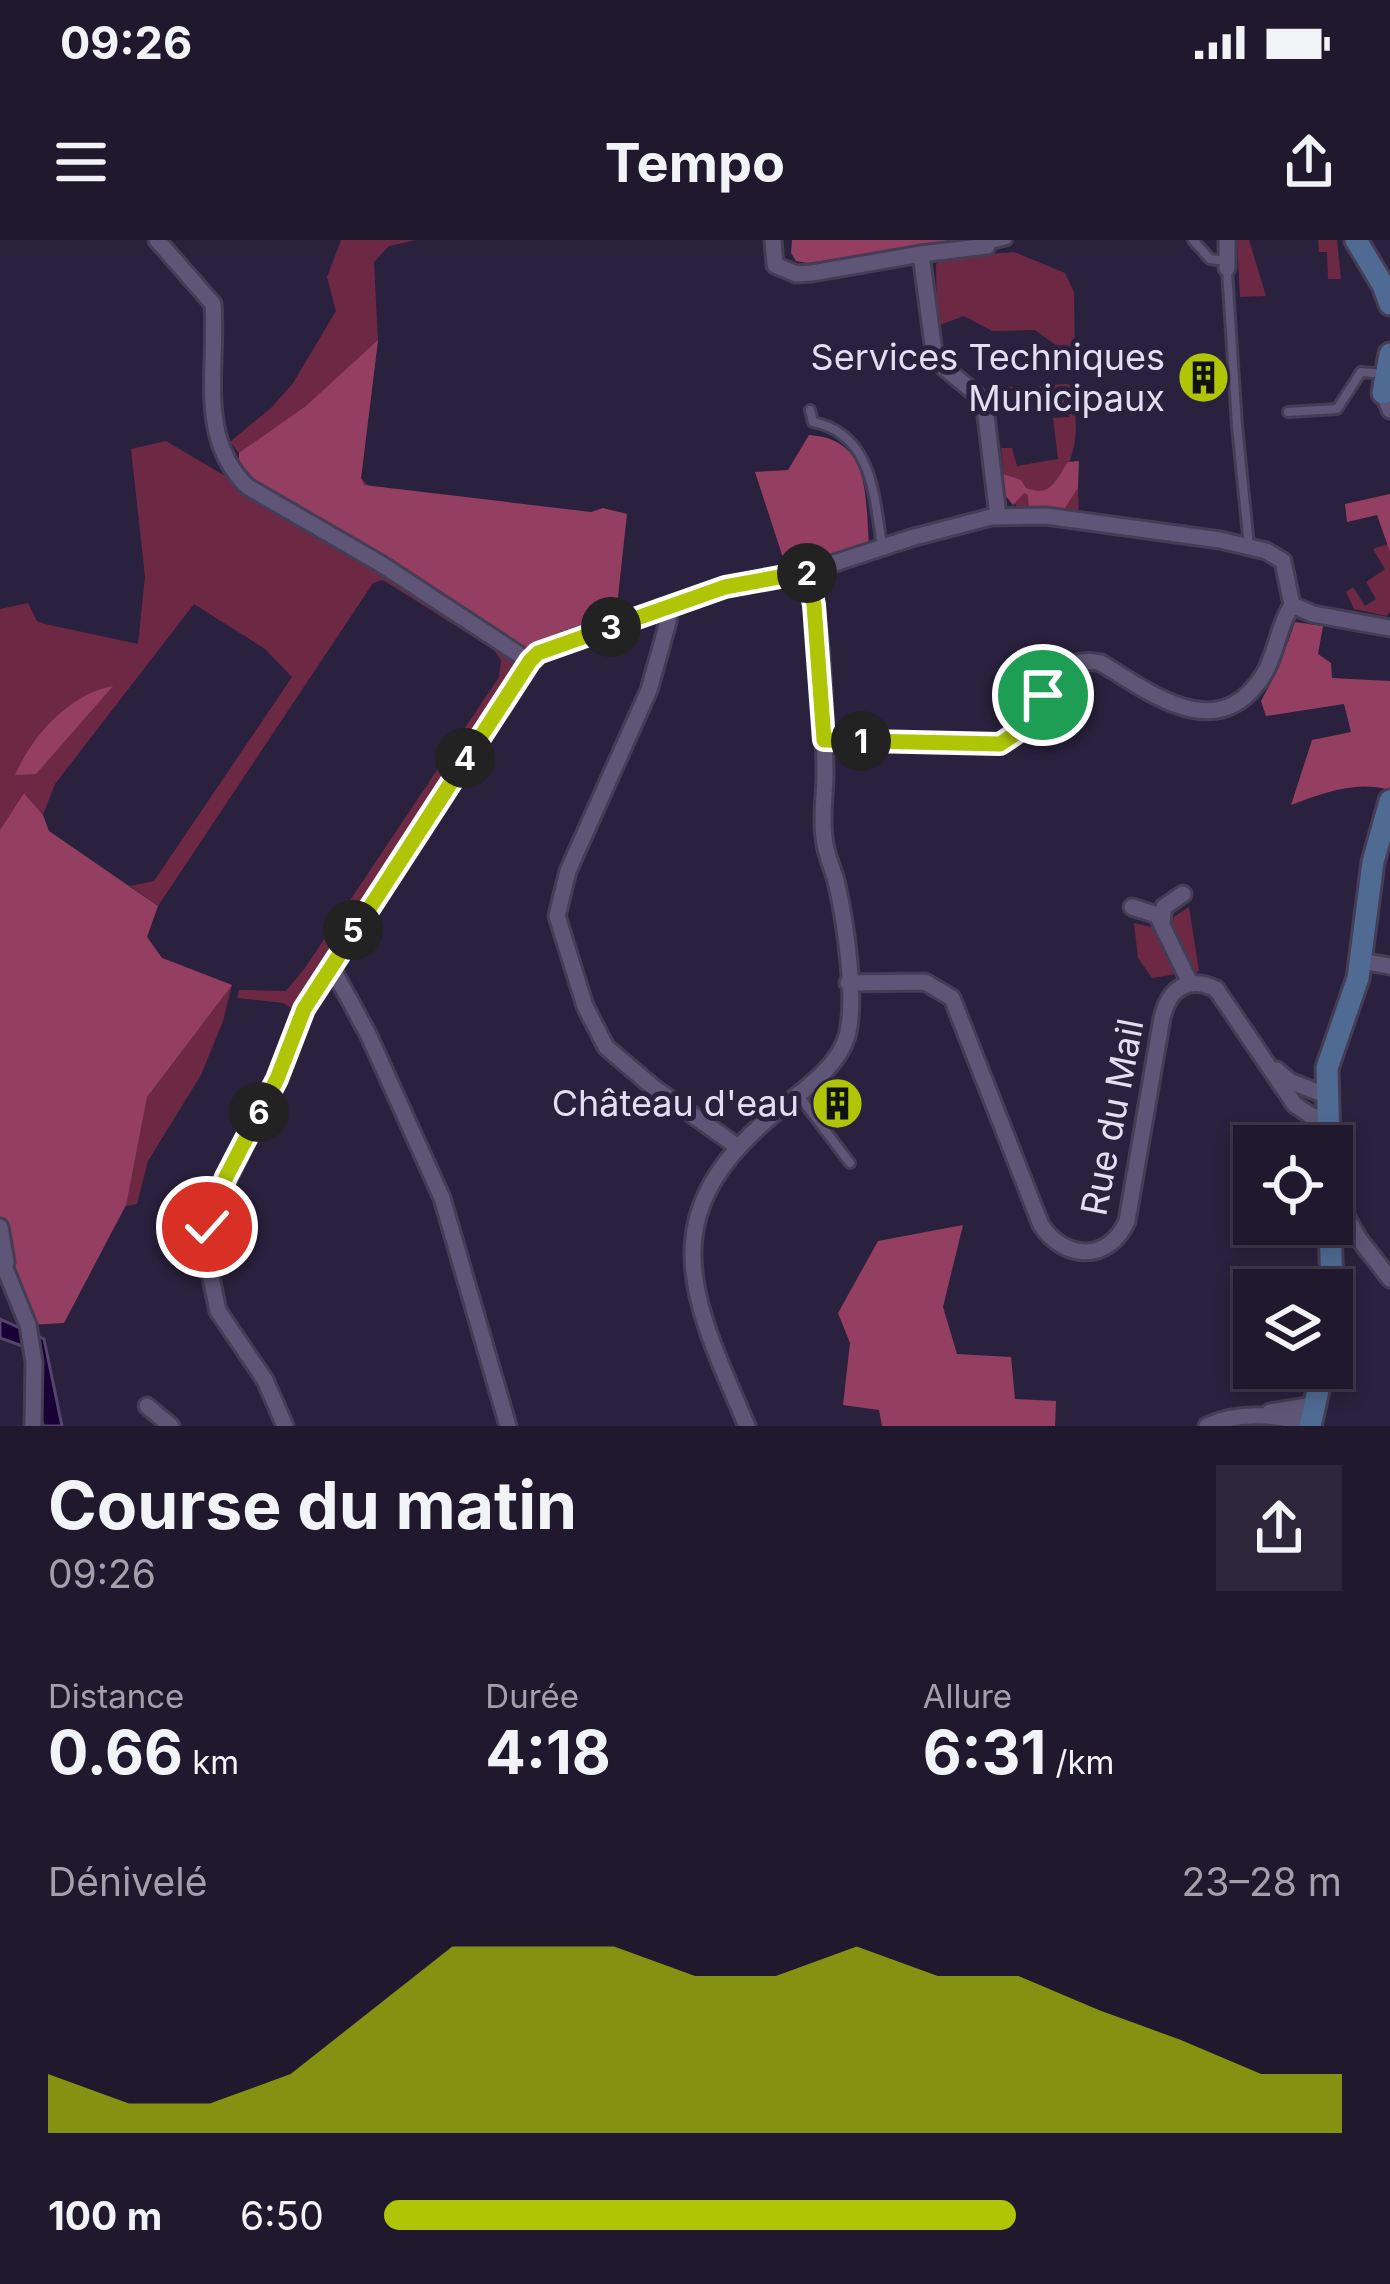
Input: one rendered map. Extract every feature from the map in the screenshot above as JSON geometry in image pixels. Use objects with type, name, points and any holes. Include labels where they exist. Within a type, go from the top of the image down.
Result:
[{"type":"street","points":[[157,240],[213,304],[214,417],[220,445],[236,475],[248,487],[381,564],[530,661]]},
{"type":"street","points":[[773,240],[775,265],[796,274],[960,245],[987,246]]},
{"type":"street","points":[[1221,263],[1228,240]]},
{"type":"street","points":[[1362,250],[1390,304]]},
{"type":"street","points":[[921,254],[935,360],[985,408],[998,517]]},
{"type":"street","points":[[285,1426],[265,1380],[221,1318],[210,1282],[206,1240],[211,1214],[277,1079],[304,1009],[530,661],[563,642],[737,584],[807,572],[998,517],[1069,519],[1249,546],[1283,561],[1292,604],[1266,671],[1246,695],[1224,707],[1200,712],[1177,707],[1100,663],[1086,660],[1063,668],[1022,726],[1000,744],[824,740]]},
{"type":"street","points":[[747,1426],[694,1290],[696,1223],[716,1174],[738,1147],[803,1101],[845,1040],[848,983],[841,910],[823,833],[824,740],[814,605],[807,572]]},
{"type":"street","points":[[1292,604],[1313,614],[1390,632]]},
{"type":"street","points":[[669,607],[649,690],[568,872],[557,916],[585,1006],[606,1048],[652,1087],[738,1147]]},
{"type":"street","points":[[1322,1125],[1325,1046],[1360,965],[1372,862],[1390,801]]},
{"type":"street","points":[[1162,922],[1165,907],[1183,894]]},
{"type":"street","points":[[1132,907],[1154,913],[1190,983],[1216,989],[1270,1065],[1321,1106]]},
{"type":"street","points":[[1360,965],[1390,966]]},
{"type":"street","points":[[331,966],[368,1034],[442,1198],[508,1426]]},
{"type":"street","name":"Rue du Mail","points":[[848,983],[925,982],[952,998],[1041,1225],[1063,1248],[1083,1253],[1112,1245],[1127,1221],[1166,1001],[1190,983]]},
{"type":"street","points":[[0,1227],[10,1282]]},
{"type":"street","points":[[1353,1228],[1390,1279]]},
{"type":"street","points":[[0,1256],[28,1325],[34,1362],[33,1426]]},
{"type":"street","points":[[1207,1426],[1256,1416],[1311,1419],[1318,1389]]},
{"type":"street","points":[[147,1406],[171,1426]]},
{"type":"lane","points":[[987,246],[1007,240]]},
{"type":"lane","points":[[1193,240],[1221,263],[1228,290],[1249,546]]},
{"type":"lane","points":[[1221,263],[1228,290]]},
{"type":"lane","points":[[1288,412],[1337,409],[1361,372],[1388,383]]},
{"type":"lane","points":[[810,410],[813,422],[830,425],[854,444],[869,468],[882,548]]},
{"type":"lane","points":[[803,1101],[831,1106]]},
{"type":"lane","points":[[803,1101],[850,1163]]},
{"type":"shaded area","points":[[341,240],[416,240],[389,246],[374,262],[378,340],[361,478],[370,487],[239,470],[239,453],[230,442],[293,383],[336,311],[327,277]]},
{"type":"shaded area","points":[[792,240],[952,240],[808,263],[796,261]]},
{"type":"shaded area","points":[[1237,240],[1249,240],[1266,296],[1240,297]]},
{"type":"shaded area","points":[[1318,240],[1337,240],[1341,279],[1328,279],[1327,252],[1319,252]]},
{"type":"shaded area","points":[[1014,252],[1065,273],[1074,292],[1075,359],[1035,330],[992,331],[964,316],[937,326],[936,264],[945,258]]},
{"type":"shaded area","points":[[378,340],[361,478],[364,485],[627,514],[616,615],[524,650],[250,483],[239,470],[239,453],[306,406]]},
{"type":"shaded area","points":[[997,385],[1071,385],[1076,430],[1064,474],[1078,488],[1079,513],[1019,508],[1005,495],[1001,448],[1012,448],[1017,466],[1058,459],[1053,418],[1069,417],[1069,410],[996,414],[989,397]]},
{"type":"shaded area","points":[[809,435],[830,439],[855,459],[865,490],[869,545],[786,567],[755,472],[788,470]]},
{"type":"shaded area","points":[[166,441],[235,478],[518,660],[520,666],[403,839],[296,1011],[283,1003],[237,998],[239,990],[286,991],[305,968],[499,677],[501,660],[494,650],[383,580],[373,583],[158,906],[130,886],[154,881],[292,677],[265,649],[194,604],[55,784],[43,815],[24,793],[0,830],[0,609],[28,603],[37,621],[45,624],[138,644],[145,577],[131,449]]},
{"type":"shaded area","points":[[1079,461],[1078,488],[1063,511],[1029,509],[1024,493],[1013,505],[1005,495],[1003,474],[1041,491],[1052,486],[1068,462]]},
{"type":"shaded area","points":[[1390,494],[1390,552],[1377,515],[1347,522],[1345,504]]},
{"type":"shaded area","points":[[1390,543],[1390,612],[1386,616],[1354,609],[1346,592],[1353,587],[1365,606],[1376,599],[1366,582],[1385,569],[1373,549]]},
{"type":"shaded area","points":[[1295,622],[1323,626],[1318,654],[1331,663],[1332,678],[1390,681],[1390,790],[1352,787],[1291,805],[1312,740],[1351,732],[1344,704],[1266,716],[1261,701]]},
{"type":"shaded area","points":[[113,686],[36,774],[15,775],[31,746],[67,707]]},
{"type":"shaded area","points":[[24,793],[43,815],[49,831],[158,906],[147,937],[162,958],[232,985],[147,1097],[126,1205],[64,1323],[28,1325],[0,1227],[0,830]]},
{"type":"shaded area","points":[[1189,907],[1199,971],[1192,973],[1171,924]]},
{"type":"shaded area","points":[[1134,923],[1156,928],[1177,974],[1152,978],[1138,958]]},
{"type":"shaded area","points":[[147,937],[162,958],[232,985],[201,1075],[148,1161],[137,1204],[79,1215]]},
{"type":"shaded area","points":[[963,1225],[943,1307],[957,1354],[1011,1357],[1015,1399],[1056,1401],[1055,1426],[882,1426],[879,1410],[843,1405],[850,1343],[838,1313],[878,1241]]},
{"type":"shaded area","points":[[0,1319],[44,1339],[62,1426],[43,1426],[25,1347],[0,1338]]},
{"type":"place","name":"Services Techniques Municipaux","points":[[1204,378]]},
{"type":"place","name":"Château d'eau","points":[[838,1103]]},
{"type":"route","points":[[207,1227],[226,1177],[277,1079],[304,1009],[538,653],[725,587],[807,572],[814,605],[824,740],[1000,744],[1011,739],[1043,695]]}]
